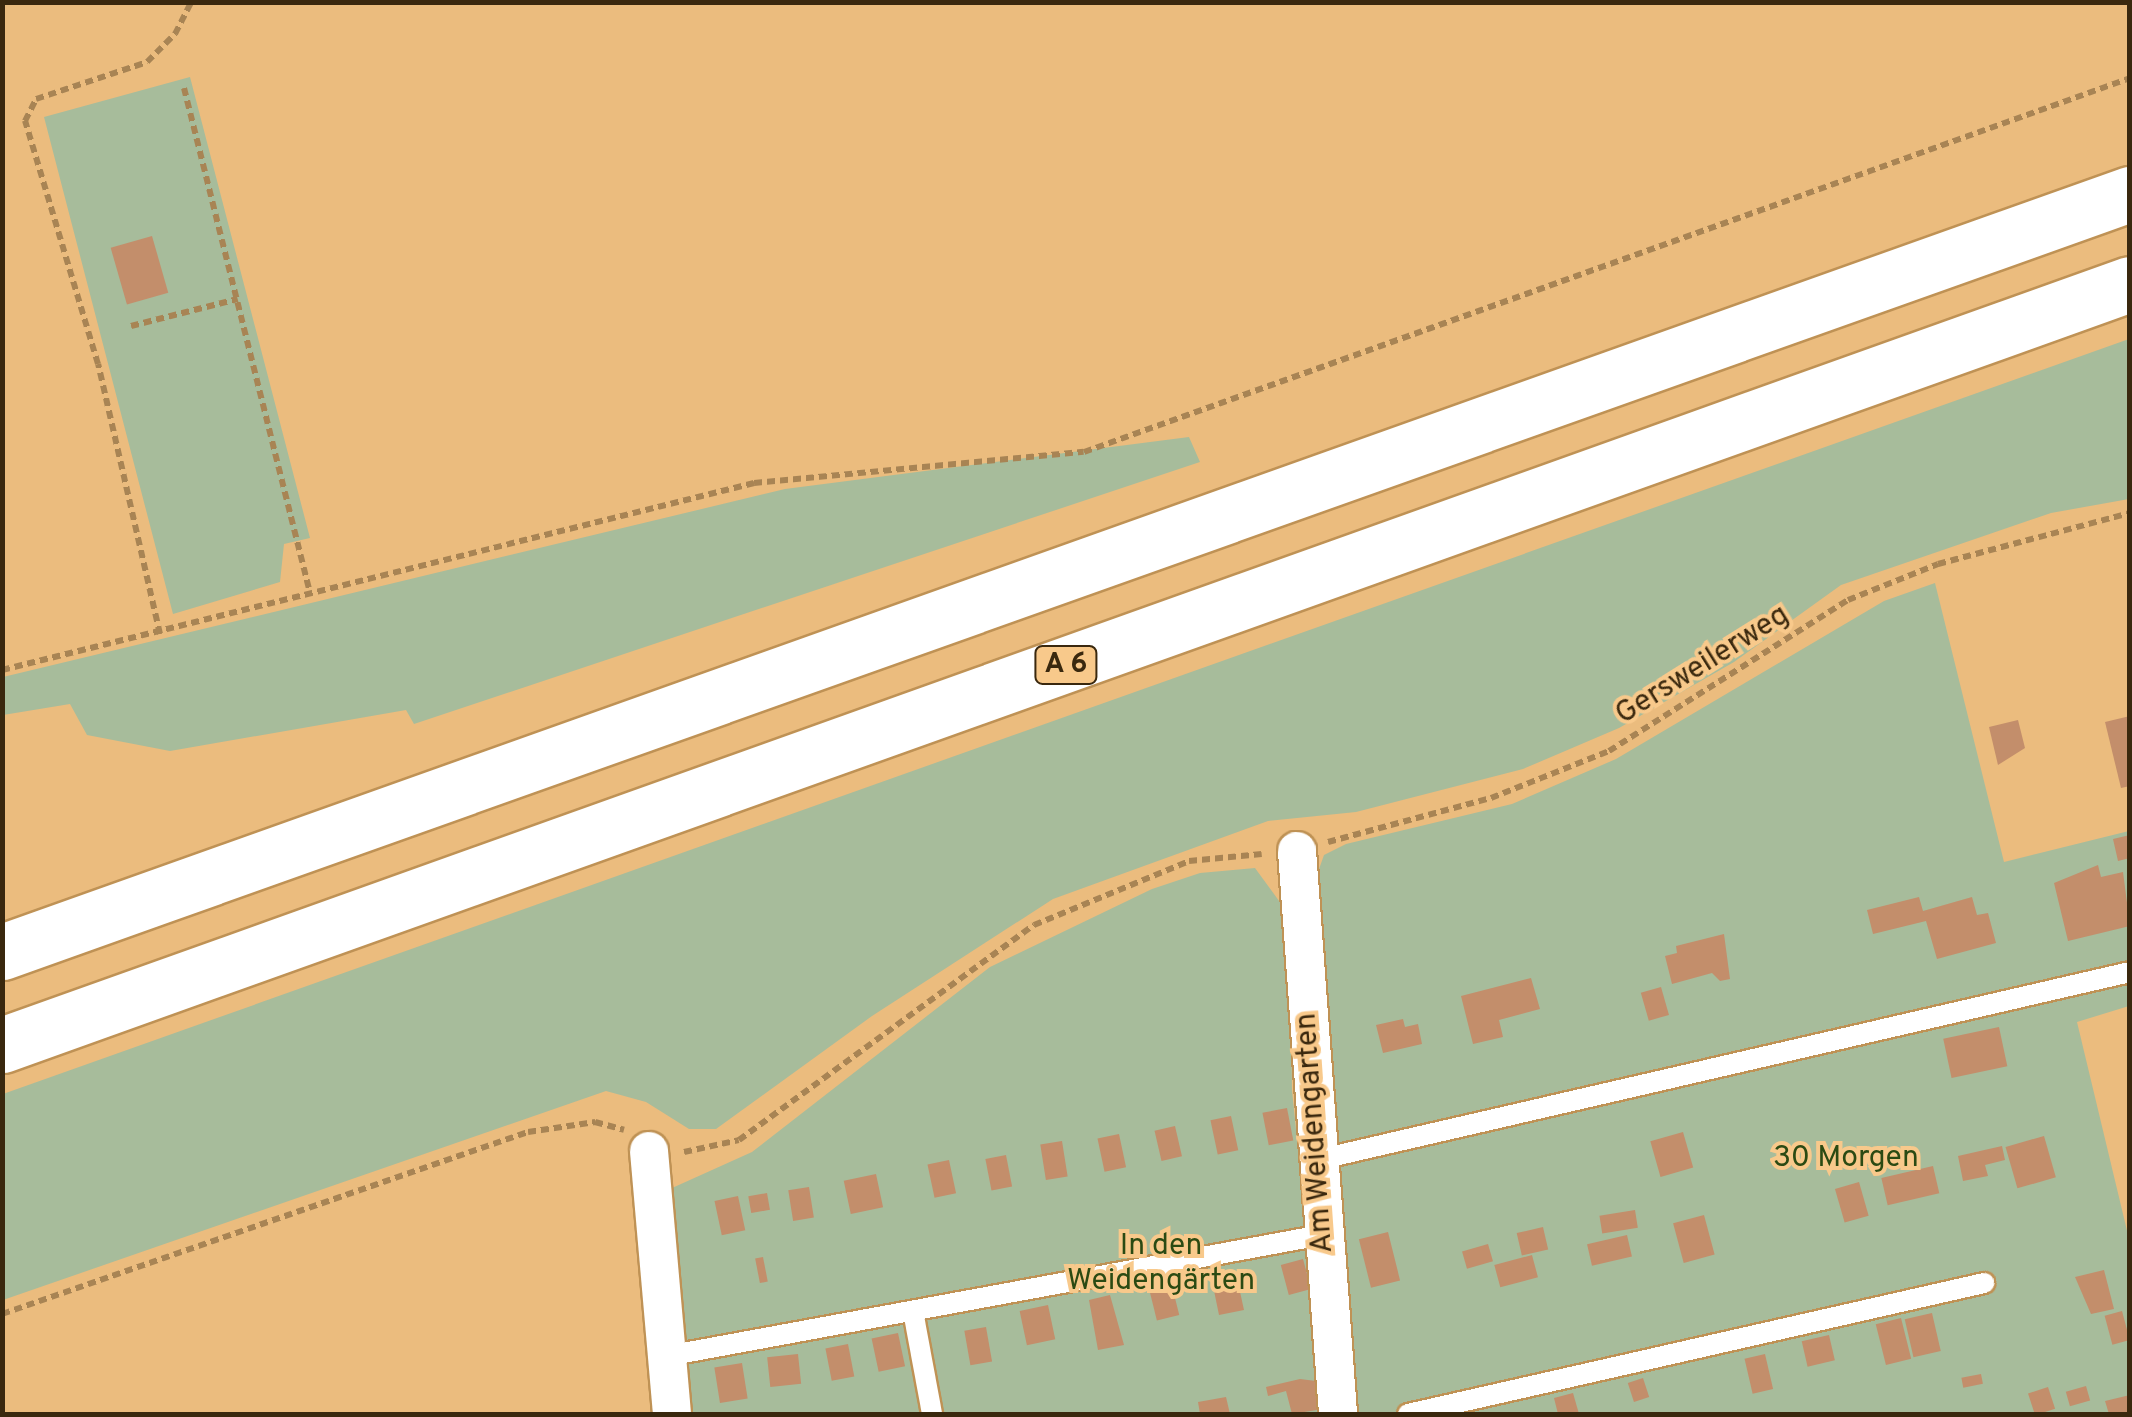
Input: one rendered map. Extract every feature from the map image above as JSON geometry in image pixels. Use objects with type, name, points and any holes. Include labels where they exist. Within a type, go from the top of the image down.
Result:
[{"type":"highway","points":[[2,952],[2130,194]]},
{"type":"highway","name":"A 6","points":[[2,1045],[2130,284]]},
{"type":"street","name":"Am Weidengarten","points":[[1296,850],[1338,1414]]},
{"type":"street","points":[[649,1151],[672,1414]]},
{"type":"lane","points":[[1317,1160],[2130,972]]},
{"type":"lane","points":[[667,1356],[1322,1235]]},
{"type":"lane","points":[[1408,1414],[1984,1283]]},
{"type":"lane","points":[[914,1311],[932,1414]]},
{"type":"path","points":[[160,634],[98,364],[25,121],[36,99],[147,62],[175,34],[191,2]]},
{"type":"path","points":[[2,670],[160,634],[754,483],[1084,452],[2130,78]]},
{"type":"path","points":[[184,88],[310,593]]},
{"type":"path","points":[[131,326],[238,298]]},
{"type":"path","name":"Gersweilerweg","points":[[649,1151],[689,1152],[739,1140],[1034,925],[1189,862],[1296,850],[1491,798],[1609,751],[1848,600],[1957,558],[2130,514]]},
{"type":"path","points":[[2,1314],[528,1132],[595,1122],[624,1130],[649,1151]]},
{"type":"green space","points":[[190,77],[310,538],[284,544],[280,582],[173,614],[44,117]]},
{"type":"green space","points":[[2129,339],[2129,499],[2051,513],[1841,585],[1734,662],[1619,728],[1523,769],[1356,812],[1268,821],[1053,899],[872,1016],[716,1129],[689,1129],[646,1102],[606,1091],[3,1300],[3,1094]]},
{"type":"green space","points":[[1189,437],[1200,462],[414,724],[406,710],[170,751],[87,735],[70,704],[3,715],[3,677],[785,489]]},
{"type":"green space","name":"30 Morgen","points":[[1935,583],[2004,862],[2129,831],[2129,1006],[2077,1022],[2129,1239],[2129,1414],[1348,1414],[1313,886],[1324,855],[1346,844],[1512,804],[1616,759],[1884,601]]},
{"type":"green space","name":"In den Weidengärten","points":[[1255,868],[1290,916],[1292,1090],[1325,1414],[687,1414],[661,1193],[752,1152],[990,967],[1152,889],[1200,873]]},
{"type":"building","points":[[152,236],[168,293],[127,305],[111,248]]},
{"type":"building","points":[[2130,716],[2130,786],[2121,788],[2105,722]]},
{"type":"building","points":[[2018,720],[2025,748],[1998,765],[1989,727]]},
{"type":"building","points":[[2130,835],[2130,858],[2118,861],[2113,839]]},
{"type":"building","points":[[2098,865],[2101,877],[2123,872],[2130,926],[2068,941],[2054,883]]},
{"type":"building","points":[[1919,897],[1923,911],[1972,897],[1977,915],[1988,913],[1996,943],[1937,959],[1926,921],[1873,934],[1867,910]]},
{"type":"building","points":[[1724,934],[1730,979],[1720,981],[1712,973],[1672,984],[1665,956],[1677,953],[1676,946]]},
{"type":"building","points":[[1531,978],[1540,1009],[1499,1020],[1503,1037],[1473,1044],[1461,996]]},
{"type":"building","points":[[1661,987],[1669,1015],[1649,1021],[1641,993]]},
{"type":"building","points":[[1403,1019],[1405,1027],[1418,1024],[1422,1044],[1383,1053],[1376,1025]]},
{"type":"building","points":[[1999,1027],[2007,1066],[1952,1078],[1943,1039]]},
{"type":"building","points":[[1287,1108],[1293,1140],[1269,1145],[1262,1113]]},
{"type":"building","points":[[1231,1116],[1238,1150],[1218,1155],[1210,1120]]},
{"type":"building","points":[[1175,1126],[1182,1156],[1162,1161],[1155,1131]]},
{"type":"building","points":[[1683,1132],[1693,1168],[1661,1177],[1650,1141]]},
{"type":"building","points":[[1119,1134],[1126,1167],[1105,1172],[1097,1139]]},
{"type":"building","points":[[2044,1136],[2056,1177],[2017,1188],[2006,1147]]},
{"type":"building","points":[[1062,1141],[1068,1177],[1046,1180],[1040,1144]]},
{"type":"building","points":[[2002,1146],[2005,1160],[1985,1165],[1988,1176],[1963,1181],[1958,1156]]},
{"type":"building","points":[[1006,1155],[1012,1186],[991,1190],[985,1159]]},
{"type":"building","points":[[949,1160],[956,1193],[935,1198],[927,1165]]},
{"type":"building","points":[[1933,1166],[1939,1193],[1888,1205],[1881,1178]]},
{"type":"building","points":[[876,1174],[883,1207],[851,1214],[844,1181]]},
{"type":"building","points":[[1859,1182],[1869,1216],[1845,1223],[1835,1189]]},
{"type":"building","points":[[809,1187],[814,1218],[793,1221],[788,1190]]},
{"type":"building","points":[[767,1193],[770,1210],[751,1213],[748,1196]]},
{"type":"building","points":[[738,1196],[745,1230],[722,1235],[715,1201]]},
{"type":"building","points":[[1635,1210],[1638,1228],[1602,1233],[1599,1216]]},
{"type":"building","points":[[1704,1215],[1715,1255],[1684,1263],[1673,1223]]},
{"type":"building","points":[[1543,1227],[1548,1249],[1522,1255],[1517,1233]]},
{"type":"building","points":[[1388,1232],[1400,1281],[1371,1288],[1359,1239]]},
{"type":"building","points":[[1627,1235],[1632,1256],[1592,1266],[1587,1244]]},
{"type":"building","points":[[1488,1244],[1493,1261],[1467,1269],[1462,1251]]},
{"type":"building","points":[[1532,1255],[1538,1277],[1500,1287],[1494,1265]]},
{"type":"building","points":[[763,1257],[768,1282],[760,1283],[755,1259]]},
{"type":"building","points":[[1303,1259],[1311,1289],[1289,1295],[1281,1265]]},
{"type":"building","points":[[2104,1270],[2114,1309],[2091,1314],[2075,1277]]},
{"type":"building","points":[[1224,1273],[1225,1281],[1237,1278],[1244,1310],[1219,1315],[1211,1276]]},
{"type":"building","points":[[1171,1282],[1179,1315],[1157,1321],[1149,1288]]},
{"type":"building","points":[[1110,1295],[1124,1345],[1098,1350],[1089,1300]]},
{"type":"building","points":[[1048,1305],[1055,1339],[1027,1345],[1020,1311]]},
{"type":"building","points":[[2122,1311],[2130,1340],[2112,1345],[2105,1316]]},
{"type":"building","points":[[1932,1313],[1941,1351],[1913,1357],[1905,1319]]},
{"type":"building","points":[[1901,1318],[1911,1359],[1886,1365],[1876,1324]]},
{"type":"building","points":[[986,1327],[992,1361],[970,1365],[964,1331]]},
{"type":"building","points":[[898,1333],[905,1366],[879,1372],[872,1339]]},
{"type":"building","points":[[1829,1335],[1835,1360],[1808,1367],[1802,1341]]},
{"type":"building","points":[[848,1344],[854,1376],[832,1381],[825,1348]]},
{"type":"building","points":[[798,1354],[801,1384],[770,1387],[767,1357]]},
{"type":"building","points":[[1765,1354],[1773,1389],[1753,1394],[1745,1359]]},
{"type":"building","points":[[742,1363],[748,1399],[720,1403],[714,1367]]},
{"type":"building","points":[[1981,1374],[1983,1384],[1963,1388],[1961,1378]]},
{"type":"building","points":[[1643,1378],[1649,1397],[1634,1402],[1628,1383]]},
{"type":"building","points":[[1300,1379],[1316,1381],[1323,1409],[1292,1414],[1286,1391],[1268,1396],[1266,1387]]},
{"type":"building","points":[[2086,1386],[2090,1400],[2070,1406],[2066,1392]]},
{"type":"building","points":[[2048,1387],[2055,1409],[2035,1414],[2028,1393]]},
{"type":"building","points":[[1573,1393],[1579,1414],[1558,1414],[1554,1398]]},
{"type":"building","points":[[2130,1395],[2130,1414],[2109,1414],[2105,1401]]},
{"type":"building","points":[[1226,1397],[1230,1414],[1200,1414],[1198,1402]]}]
